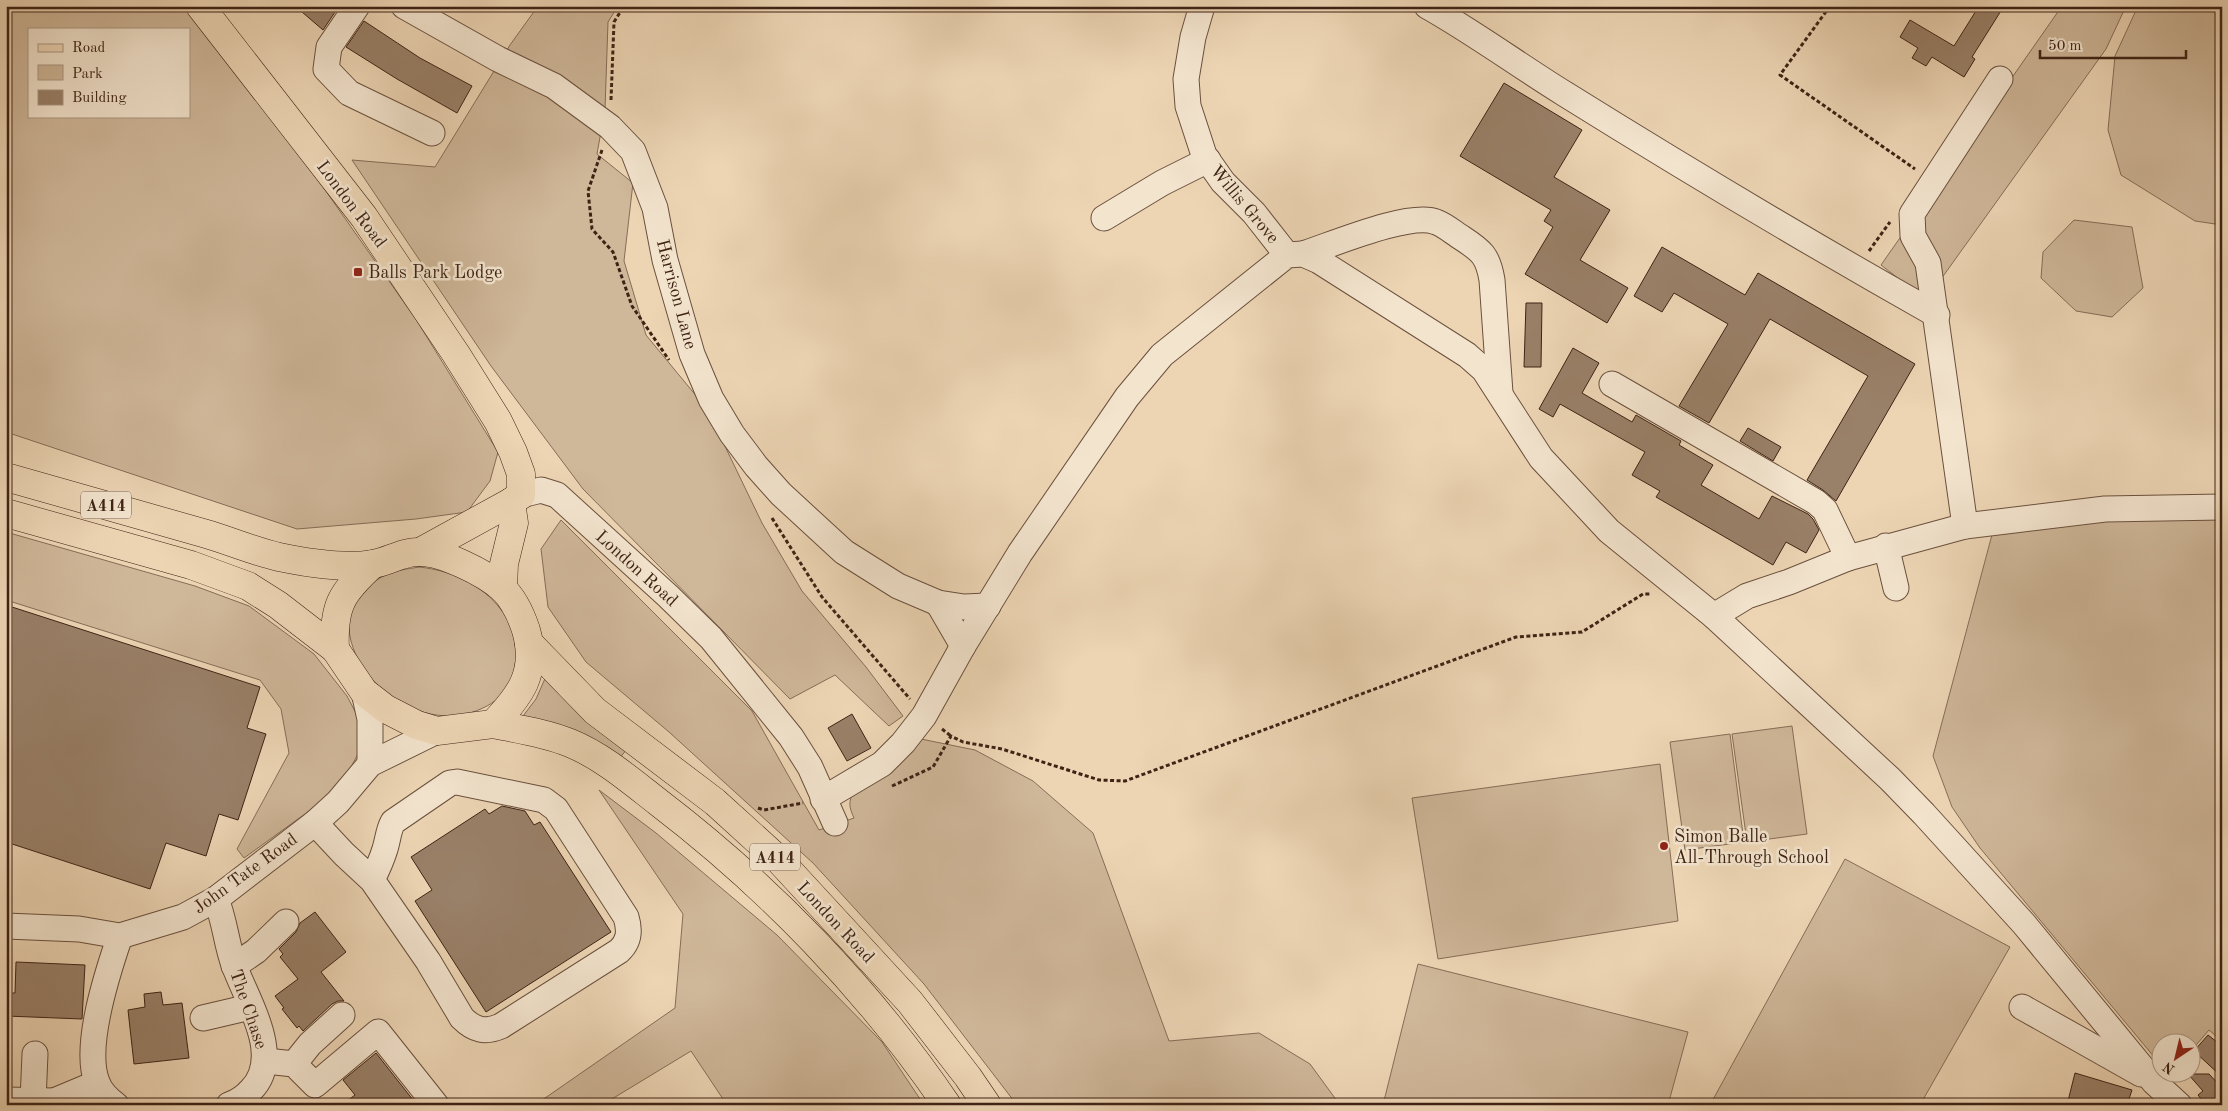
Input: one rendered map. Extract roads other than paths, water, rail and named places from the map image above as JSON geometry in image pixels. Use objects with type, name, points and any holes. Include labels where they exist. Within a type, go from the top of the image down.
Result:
[{"type":"main road","name":"London Road","points":[[200,6],[364,217],[456,354],[498,421],[513,452],[521,474],[516,498]]},
{"type":"main road","name":"A414","points":[[6,477],[275,556],[305,563],[373,564]]},
{"type":"main road","points":[[437,731],[417,726],[386,709],[364,692],[335,649],[334,626],[340,602],[351,584],[373,564],[393,557],[420,552],[516,498]]},
{"type":"main road","points":[[503,589],[504,564],[514,523],[516,498]]},
{"type":"main road","name":"A414","points":[[6,513],[191,565],[248,586],[278,604],[335,649]]},
{"type":"main road","points":[[420,552],[450,559],[482,574],[503,589],[520,613],[529,642],[529,671],[518,695],[493,724]]},
{"type":"main road","name":"London Road","points":[[529,642],[594,711],[715,802],[780,861],[910,1002],[987,1105]]},
{"type":"main road","name":"London Road","points":[[437,731],[493,724],[549,736],[571,743],[619,772],[689,825],[737,866],[817,945],[883,1020],[947,1105]]},
{"type":"street","points":[[357,6],[329,48],[326,69],[349,93],[432,133]]},
{"type":"street","name":"Harrison Lane","points":[[404,6],[498,59],[554,86],[610,127],[633,151],[655,208],[665,260],[692,354],[711,399],[732,434],[756,466],[781,494],[844,552],[898,586],[938,603],[964,607],[988,606]]},
{"type":"street","name":"Willis Grove","points":[[1202,6],[1193,37],[1186,79],[1188,106],[1204,155],[1223,182],[1295,254]]},
{"type":"street","points":[[1427,6],[1461,25],[1562,93],[1856,269],[1937,315]]},
{"type":"street","points":[[1965,526],[1937,315],[1928,263],[1913,236],[1912,214],[2000,79]]},
{"type":"street","points":[[1104,218],[1162,183],[1208,160]]},
{"type":"street","points":[[823,799],[882,764],[903,743],[924,716],[963,646],[1020,553],[1133,390],[1162,355],[1295,254],[1395,224],[1419,219],[1435,221],[1475,247],[1489,261],[1500,393]]},
{"type":"street","points":[[1295,254],[1319,261],[1467,355],[1484,370],[1541,458],[1610,531],[1714,616],[1890,779],[2024,924],[2150,1077]]},
{"type":"street","points":[[1612,384],[1816,502],[1825,510],[1848,558]]},
{"type":"street","name":"London Road","points":[[516,498],[541,490],[557,495],[668,596],[711,638],[790,737],[810,768],[835,823]]},
{"type":"street","points":[[1714,616],[1747,596],[1789,582],[1848,558],[1886,546],[1965,526],[2105,509],[2222,507]]},
{"type":"street","points":[[1886,546],[1896,588]]},
{"type":"street","points":[[938,603],[963,646]]},
{"type":"street","points":[[364,692],[370,719],[370,764],[437,731]]},
{"type":"street","name":"John Tate Road","points":[[6,926],[79,929],[120,936],[183,917],[216,899],[315,823],[338,802],[370,764]]},
{"type":"street","points":[[315,823],[372,880],[428,960],[462,1018],[469,1026],[490,1031],[501,1026],[619,951],[628,939],[629,928],[626,917],[556,809],[544,800],[465,782],[450,783],[393,822],[389,829],[385,850],[372,880]]},
{"type":"street","name":"The Chase","points":[[216,899],[223,916],[228,948],[261,1034],[266,1061],[256,1085],[241,1099],[229,1105]]},
{"type":"street","points":[[234,966],[256,951],[286,922]]},
{"type":"street","points":[[116,1105],[106,1097],[97,1083],[94,1072],[94,1044],[105,978],[120,936]]},
{"type":"street","points":[[203,1018],[250,1007]]},
{"type":"street","points":[[2022,1007],[2150,1080]]},
{"type":"street","points":[[294,1064],[310,1044],[342,1015]]},
{"type":"street","points":[[266,1061],[294,1064],[317,1095],[378,1032],[436,1105]]},
{"type":"street","points":[[35,1054],[47,1102]]},
{"type":"street","points":[[6,1100],[47,1102],[97,1083]]},
{"type":"street","points":[[2156,1084],[2177,1104]]},
{"type":"place","name":"Balls Park Lodge","points":[[358,272]]},
{"type":"place","name":"Simon Balle All-Through School","points":[[1664,846]]}]
